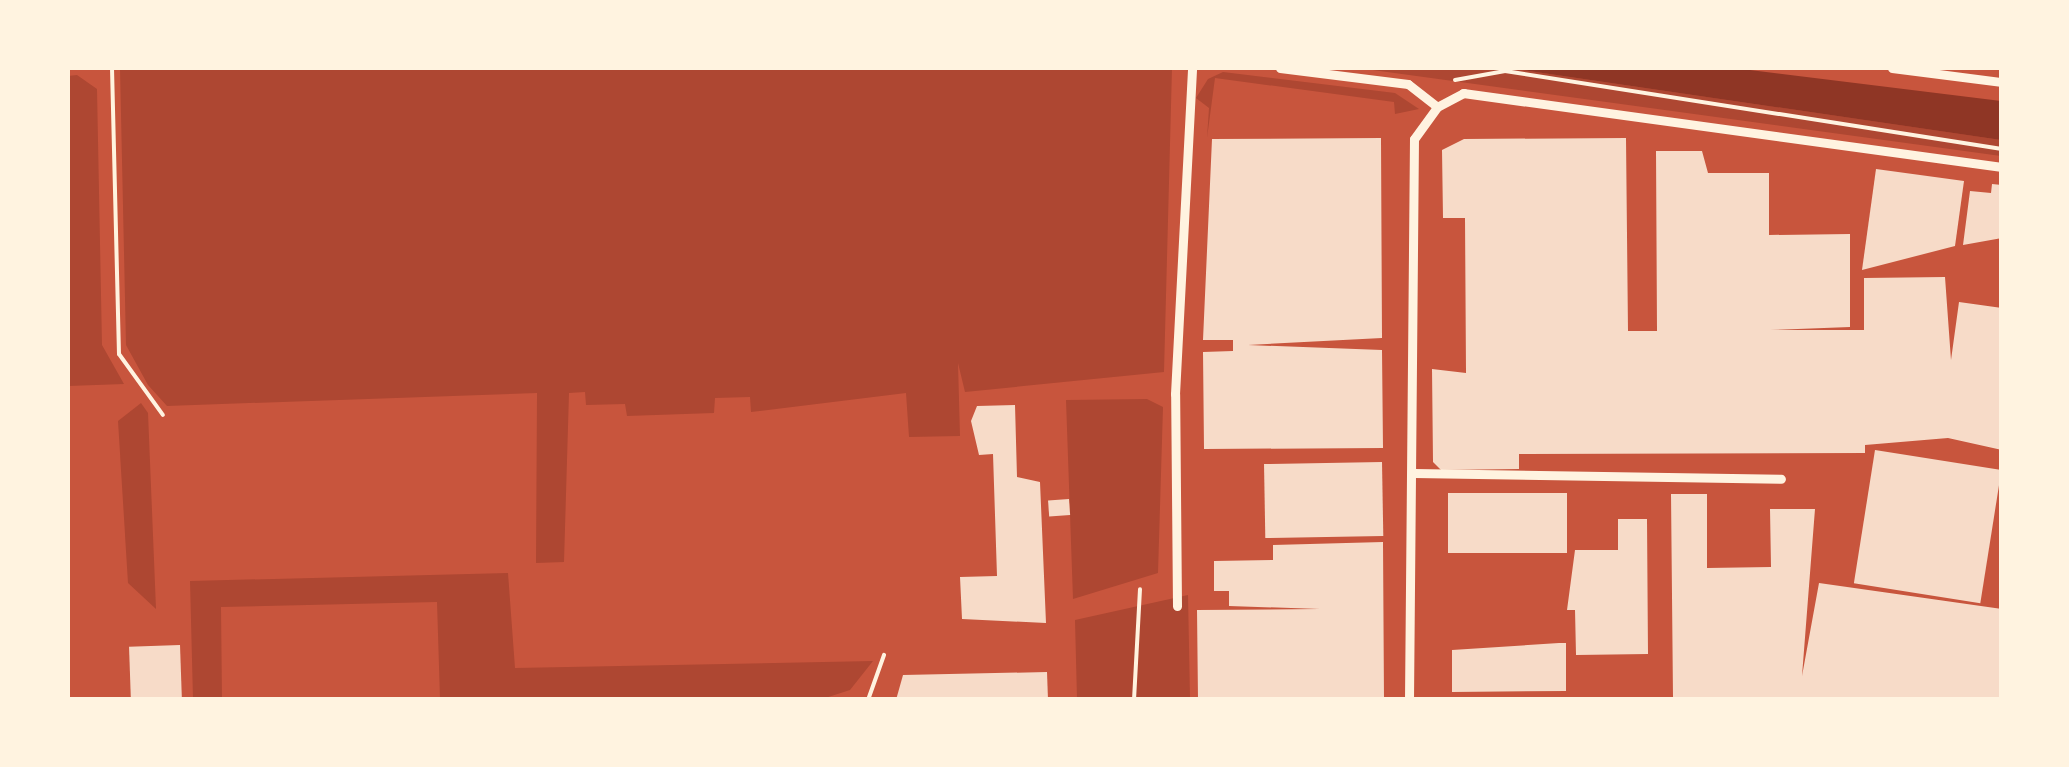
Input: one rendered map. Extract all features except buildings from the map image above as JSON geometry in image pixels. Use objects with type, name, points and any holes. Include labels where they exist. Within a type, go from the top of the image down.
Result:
[{"type":"street","points":[[1177,606],[1175,394],[1192,68]]},
{"type":"street","points":[[1280,68],[1408,84],[1437,107]]},
{"type":"street","points":[[1892,68],[2002,82]]},
{"type":"street","points":[[1409,700],[1414,139],[1437,107],[1463,94],[2002,168]]},
{"type":"street","points":[[1414,473],[1781,480]]},
{"type":"lane","points":[[112,68],[120,354],[163,415]]},
{"type":"lane","points":[[868,700],[884,655]]},
{"type":"path","points":[[1428,97],[1462,76],[1506,71],[2002,148]]},
{"type":"path","points":[[1134,700],[1140,589]]},
{"type":"shaded area","points":[[120,68],[1172,68],[1164,372],[965,392],[958,363],[960,436],[909,437],[906,393],[751,412],[750,397],[715,398],[714,413],[627,416],[625,404],[586,405],[585,392],[569,393],[564,562],[536,563],[537,393],[167,406],[148,385],[126,345]]},
{"type":"shaded area","points":[[1358,68],[1509,68],[2001,140],[2001,156]]},
{"type":"shaded area","points":[[1509,68],[1734,68],[2001,101],[2001,140]]},
{"type":"shaded area","points":[[1223,72],[1395,93],[1419,109],[1395,114],[1394,102],[1215,78],[1207,138],[1209,108],[1196,98],[1208,79]]},
{"type":"shaded area","points":[[77,75],[97,89],[102,345],[124,384],[68,386],[68,76]]},
{"type":"shaded area","points":[[1147,399],[1163,407],[1158,573],[1073,599],[1066,400]]},
{"type":"shaded area","points":[[141,403],[148,413],[156,609],[128,583],[118,421]]},
{"type":"shaded area","points":[[508,573],[515,668],[873,661],[850,690],[822,699],[440,699],[437,602],[221,607],[222,699],[193,699],[190,581]]},
{"type":"shaded area","points":[[1188,595],[1190,699],[1077,699],[1075,620]]}]
